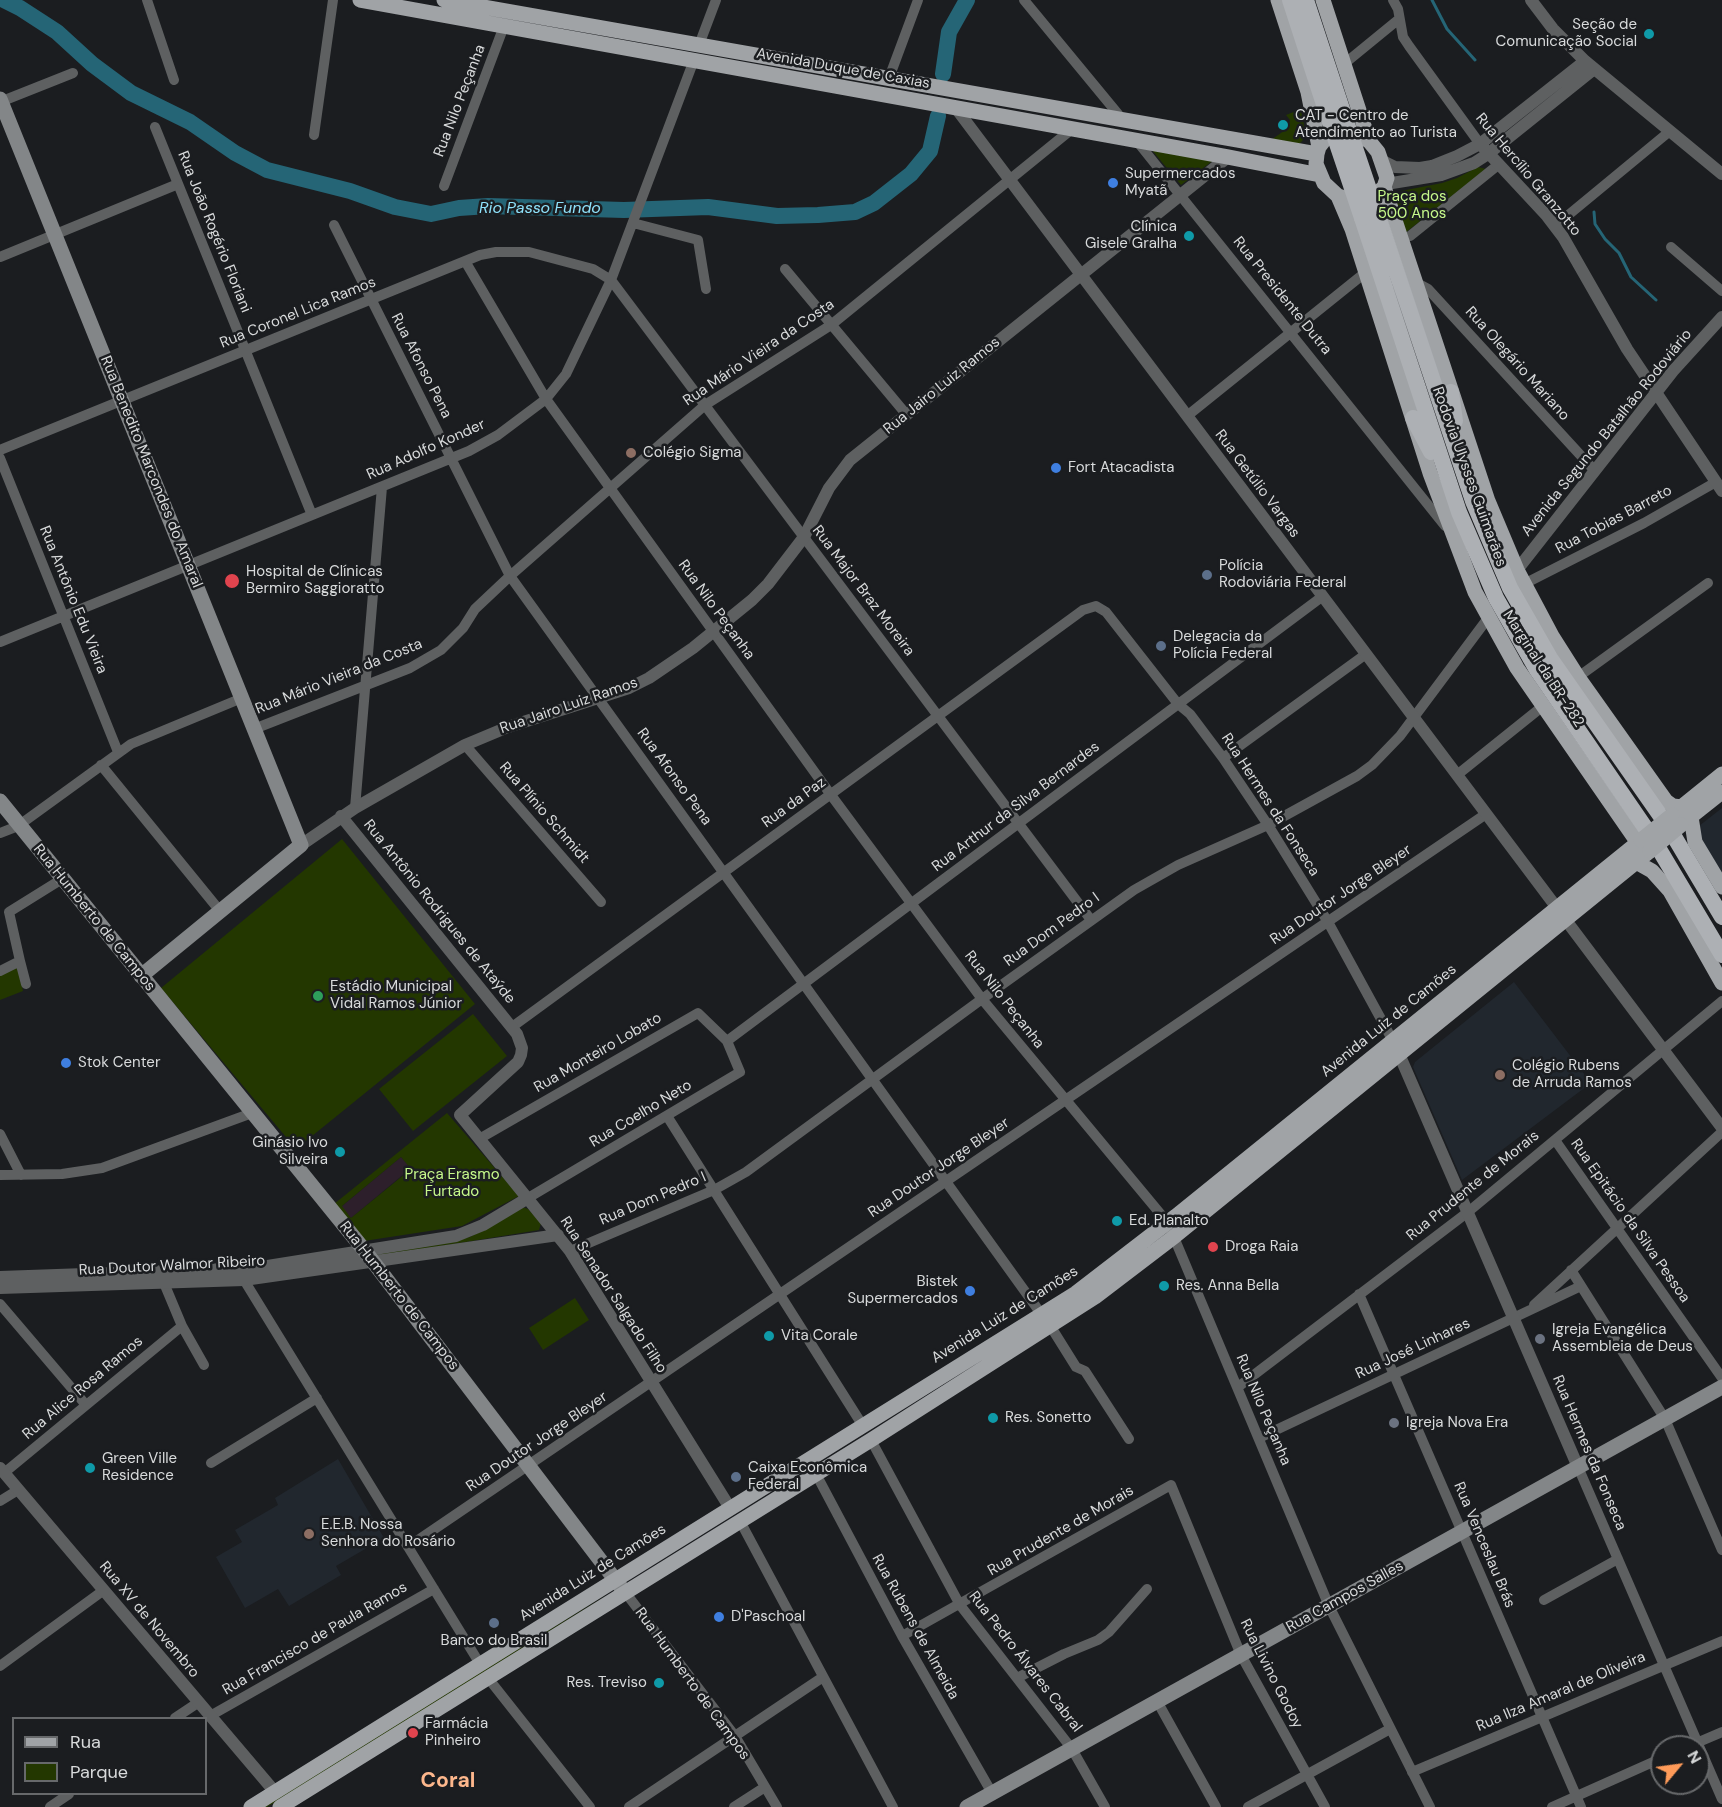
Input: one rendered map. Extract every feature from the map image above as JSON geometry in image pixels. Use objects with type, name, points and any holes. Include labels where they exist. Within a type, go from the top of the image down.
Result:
[{"type":"highway","name":"Rodovia Ulysses Guimarães","points":[[1290,0],[1340,126],[1370,216],[1494,553],[1510,588],[1534,633],[1669,828],[1722,917]]},
{"type":"highway","name":"Rodovia Ulysses Guimarães","points":[[1306,0],[1340,126]]},
{"type":"highway","name":"Rodovia Ulysses Guimarães","points":[[1370,216],[1448,479],[1484,573],[1522,647],[1653,839],[1722,955]]},
{"type":"highway","points":[[1451,393],[1460,461]]},
{"type":"highway","points":[[1413,418],[1448,479]]},
{"type":"main road","name":"Avenida Duque de Caxias","points":[[360,0],[509,12],[694,60],[1320,175]]},
{"type":"main road","name":"Avenida Duque de Caxias","points":[[444,0],[1119,119],[1318,150]]},
{"type":"main road","points":[[1278,0],[1308,92],[1318,150],[1316,164],[1320,175],[1330,190],[1338,196],[1351,200],[1366,199],[1374,196],[1385,186],[1387,178],[1383,161],[1370,141],[1323,0]]},
{"type":"main road","name":"Rua Benedito Marcondes do Amaral","points":[[0,101],[301,845]]},
{"type":"main road","points":[[1318,150],[1326,138],[1339,133],[1358,136],[1370,141]]},
{"type":"main road","name":"Marginal da BR-282","points":[[1385,186],[1488,501],[1521,577],[1552,636],[1578,676],[1666,801],[1682,816]]},
{"type":"main road","name":"Marginal da BR-282","points":[[1338,196],[1352,229],[1430,473],[1467,574],[1488,618],[1517,668],[1643,844]]},
{"type":"main road","name":"Avenida Luiz de Camões","points":[[1682,816],[1722,774]]},
{"type":"main road","name":"Avenida Luiz de Camões","points":[[250,1807],[863,1426],[1046,1321],[1095,1297],[1171,1230],[1561,914],[1643,844],[1682,816],[1722,792]]},
{"type":"main road","name":"Rua Humberto de Campos","points":[[0,801],[369,1256],[625,1592]]},
{"type":"main road","points":[[1682,816],[1722,887]]},
{"type":"main road","name":"Avenida Luiz de Camões","points":[[1561,914],[1636,862],[1643,844]]},
{"type":"main road","name":"Rua Jairo Luiz Ramos","points":[[141,976],[301,845]]},
{"type":"main road","points":[[1636,862],[1652,871],[1670,891],[1722,983]]},
{"type":"main road","name":"Avenida Luiz de Camões","points":[[280,1807],[871,1440],[1046,1321]]},
{"type":"main road","name":"Rua Campos Salles","points":[[967,1807],[1722,1387]]},
{"type":"street","points":[[147,0],[174,80]]},
{"type":"street","points":[[314,135],[333,0]]},
{"type":"street","points":[[699,45],[716,0]]},
{"type":"street","points":[[889,78],[918,0]]},
{"type":"street","points":[[1024,0],[1118,114],[1119,119]]},
{"type":"street","name":"Rua Hercílio Granzotto","points":[[1393,0],[1398,9],[1408,46],[1488,154],[1555,226],[1571,249],[1618,333],[1719,486]]},
{"type":"street","points":[[1531,0],[1553,29],[1590,65],[1722,174]]},
{"type":"street","name":"Rua Nilo Peçanha","points":[[444,186],[509,12]]},
{"type":"street","points":[[1344,64],[1399,19]]},
{"type":"street","name":"Rua Adolfo Konder","points":[[0,642],[451,459],[498,435],[546,399],[570,366],[611,280],[694,60]]},
{"type":"street","points":[[1383,161],[1395,167],[1426,167],[1457,156],[1480,144],[1590,65]]},
{"type":"street","points":[[1385,186],[1441,175],[1474,163],[1488,154],[1590,65]]},
{"type":"street","points":[[0,101],[73,73]]},
{"type":"street","name":"Rua Getúlio Vargas","points":[[955,107],[1722,1130]]},
{"type":"street","name":"Rua João Rogério Floriani","points":[[155,127],[312,515]]},
{"type":"street","name":"Rua Mário Vieira da Costa","points":[[254,729],[410,668],[441,650],[454,638],[475,609],[510,576],[705,405],[831,325],[1072,129]]},
{"type":"street","points":[[1555,226],[1670,131]]},
{"type":"street","name":"Rua Presidente Dutra","points":[[1136,140],[1452,534]]},
{"type":"street","name":"Rua Jairo Luiz Ramos","points":[[301,845],[355,808],[465,745],[508,727],[629,688],[649,678],[713,632],[768,584],[804,537],[839,472],[855,455],[1228,157]]},
{"type":"street","points":[[1410,236],[1498,165]]},
{"type":"street","points":[[0,257],[178,184]]},
{"type":"street","points":[[636,213],[698,240],[706,289]]},
{"type":"street","name":"Rua Afonso Pena","points":[[334,225],[510,576],[1046,1321],[1076,1368],[1085,1371],[1129,1439]]},
{"type":"street","points":[[1671,247],[1722,291]]},
{"type":"street","name":"Rua Coronel Lica Ramos","points":[[0,450],[465,261],[496,252],[529,252],[583,266],[611,280]]},
{"type":"street","name":"Rua Nilo Peçanha","points":[[465,261],[546,399],[831,795],[982,999],[1171,1230],[1329,1606],[1430,1807]]},
{"type":"street","points":[[785,268],[906,414]]},
{"type":"street","points":[[1187,416],[1366,272]]},
{"type":"street","name":"Rua Major Braz Moreira","points":[[611,280],[1091,920]]},
{"type":"street","name":"Rua Olegário Mariano","points":[[1415,282],[1428,289],[1595,471]]},
{"type":"street","name":"Avenida Segundo Batalhão Rodoviário","points":[[1521,577],[1595,471],[1656,392],[1722,317]]},
{"type":"street","name":"Rua Antônio Edu Vieira","points":[[0,458],[118,752]]},
{"type":"street","points":[[1404,472],[1418,478],[1430,473]]},
{"type":"street","name":"Rua Tobias Barreto","points":[[1521,577],[1644,523],[1719,486]]},
{"type":"street","points":[[355,808],[382,487]]},
{"type":"street","points":[[1578,676],[1708,583]]},
{"type":"street","name":"Rua Arthur da Silva Bernardes","points":[[727,1041],[1323,596]]},
{"type":"street","name":"Rua da Paz","points":[[512,1027],[1083,610],[1096,606]]},
{"type":"street","name":"Rua Hermes da Fonseca","points":[[1096,606],[1106,612],[1223,758],[1328,922],[1396,1047],[1468,1212],[1519,1316],[1578,1467],[1664,1665],[1689,1735]]},
{"type":"street","name":"Rua Dom Pedro I","points":[[570,1251],[714,1190],[746,1172],[1091,920],[1156,876],[1268,825],[1357,776],[1385,751],[1414,718],[1488,618]]},
{"type":"street","points":[[1223,758],[1366,654]]},
{"type":"street","points":[[0,833],[18,826],[118,752],[143,737],[242,698]]},
{"type":"street","points":[[1457,775],[1543,706]]},
{"type":"street","name":"Rua Plínio Schmidt","points":[[465,745],[601,902]]},
{"type":"street","points":[[101,765],[220,911]]},
{"type":"street","name":"Rua Doutor Jorge Bleyer","points":[[408,1547],[1486,814]]},
{"type":"street","name":"Rua Antônio Rodrigues de Ataýde","points":[[342,816],[512,1027]]},
{"type":"street","points":[[26,984],[9,912],[62,879]]},
{"type":"street","points":[[0,972],[20,961]]},
{"type":"street","name":"Rua Prudente de Morais","points":[[1238,1387],[1468,1212],[1722,1001]]},
{"type":"street","name":"Rua Monteiro Lobato","points":[[479,1139],[698,1013],[727,1041]]},
{"type":"street","name":"Rua Senador Salgado Filho","points":[[512,1027],[522,1048],[518,1062],[460,1116],[570,1251],[730,1508]]},
{"type":"street","name":"Rua Coelho Neto","points":[[528,1198],[740,1072],[727,1041]]},
{"type":"street","points":[[0,1175],[72,1173],[102,1168],[252,1113]]},
{"type":"street","points":[[667,1116],[863,1426]]},
{"type":"street","points":[[1519,1316],[1722,1130]]},
{"type":"street","points":[[0,1134],[21,1175]]},
{"type":"street","name":"Rua Epitácio da Silva Pessoa","points":[[1555,1140],[1722,1378]]},
{"type":"street","name":"Rua Doutor Walmor Ribeiro","points":[[0,1288],[244,1280],[369,1256],[465,1233],[528,1198]]},
{"type":"street","name":"Rua Doutor Walmor Ribeiro","points":[[0,1277],[243,1270],[558,1235]]},
{"type":"street","points":[[1571,1270],[1665,1419],[1722,1550]]},
{"type":"street","points":[[244,1280],[480,1664]]},
{"type":"street","points":[[164,1283],[182,1326],[204,1365]]},
{"type":"street","name":"Rua José Linhares","points":[[1259,1438],[1581,1286]]},
{"type":"street","name":"Rua Venceslau Brás","points":[[1359,1294],[1581,1807]]},
{"type":"street","points":[[0,1304],[86,1405]]},
{"type":"street","name":"Rua Alice Rosa Ramos","points":[[2,1471],[182,1326]]},
{"type":"street","points":[[210,1463],[317,1398]]},
{"type":"street","name":"Rua Pedro Álvares Cabral","points":[[871,1440],[960,1605],[1072,1749],[1105,1807]]},
{"type":"street","name":"Rua XV de Novembro","points":[[2,1471],[275,1792]]},
{"type":"street","name":"Rua Rubens de Almeida","points":[[816,1474],[902,1636],[992,1793]]},
{"type":"street","name":"Rua Prudente de Morais","points":[[902,1636],[1171,1485]]},
{"type":"street","name":"Rua Livino Godoy","points":[[1171,1485],[1241,1655],[1325,1807]]},
{"type":"street","points":[[0,1501],[18,1490]]},
{"type":"street","points":[[740,1521],[893,1807]]},
{"type":"street","points":[[1544,1600],[1618,1559]]},
{"type":"street","name":"Rua Francisco de Paula Ramos","points":[[210,1716],[434,1588]]},
{"type":"street","points":[[1017,1678],[1098,1640],[1109,1632],[1147,1589]]},
{"type":"street","points":[[0,1666],[104,1590]]},
{"type":"street","name":"Rua Humberto de Campos","points":[[625,1592],[735,1736],[777,1807]]},
{"type":"street","name":"Rua Ilza Amaral de Oliveira","points":[[1412,1772],[1722,1641]]},
{"type":"street","points":[[629,1807],[823,1677]]},
{"type":"street","points":[[488,1678],[590,1807]]},
{"type":"street","points":[[1157,1701],[1216,1807]]},
{"type":"street","points":[[179,1717],[199,1702]]},
{"type":"street","points":[[1248,1807],[1390,1729]]},
{"type":"street","points":[[1552,1807],[1650,1763]]},
{"type":"street","name":"Rua Hermes da Fonseca","points":[[1710,1777],[1722,1799]]},
{"type":"street","points":[[734,1807],[765,1787]]},
{"type":"street","points":[[50,1807],[68,1795]]},
{"type":"shaded area","points":[[1722,808],[1722,882],[1701,848],[1699,826]]},
{"type":"shaded area","name":"Colégio Rubens de Arruda Ramos","points":[[1514,982],[1591,1083],[1462,1180],[1413,1067],[1415,1062]]},
{"type":"shaded area","points":[[401,1157],[411,1168],[351,1218],[341,1207]]},
{"type":"shaded area","name":"E.E.B. Nossa Senhora do Rosário","points":[[338,1459],[384,1538],[336,1566],[341,1575],[289,1606],[278,1589],[245,1608],[216,1557],[242,1542],[235,1530],[278,1505],[275,1498]]},
{"type":"green space","points":[[1301,109],[1305,131],[1303,140],[1297,146],[1271,140],[1288,128],[1290,120],[1286,115]]},
{"type":"green space","points":[[1151,149],[1215,159],[1181,185]]},
{"type":"green space","name":"Praça dos 500 Anos","points":[[1478,167],[1486,169],[1405,233],[1396,204],[1401,191],[1442,183]]},
{"type":"green space","name":"Estádio Municipal Vidal Ramos Júnior","points":[[342,839],[475,1004],[296,1149],[161,988]]},
{"type":"green space","points":[[17,966],[23,991],[0,1000],[0,975]]},
{"type":"green space","points":[[473,1014],[507,1056],[413,1131],[379,1089]]},
{"type":"green space","name":"Praça Erasmo Furtado","points":[[447,1113],[519,1196],[462,1226],[364,1241],[334,1204]],"holes":[[[401,1157],[411,1169],[351,1218],[342,1206]]]},
{"type":"green space","points":[[522,1207],[528,1209],[541,1223],[539,1230],[374,1257],[374,1252],[470,1237]]},
{"type":"green space","points":[[575,1298],[589,1320],[543,1350],[529,1328]]},
{"type":"green space","points":[[610,1593],[302,1786],[267,1807],[258,1807]]},
{"type":"waterway","name":"Rio Passo Fundo","points":[[4,0],[57,32],[92,64],[131,93],[190,122],[235,153],[267,170],[350,191],[395,207],[431,214],[459,208],[488,206],[624,210],[708,207],[777,216],[855,212],[874,203],[911,174],[930,151],[938,116]]},
{"type":"waterway","name":"Rio Passo Fundo","points":[[943,74],[949,32],[967,0]]},
{"type":"waterway","points":[[1432,0],[1447,29],[1475,60]]},
{"type":"waterway","points":[[1594,212],[1595,224],[1605,239],[1619,253],[1631,277],[1656,300]]},
{"type":"place","name":"Seção de Comunicação Social","points":[[1649,34]]},
{"type":"place","name":"CAT - Centro de Atendimento ao Turista","points":[[1283,125]]},
{"type":"place","name":"Supermercados Myatã","points":[[1113,183]]},
{"type":"place","name":"Clínica Gisele Gralha","points":[[1189,236]]},
{"type":"place","name":"Colégio Sigma","points":[[631,453]]},
{"type":"place","name":"Fort Atacadista","points":[[1056,468]]},
{"type":"place","name":"Polícia Rodoviária Federal","points":[[1207,575]]},
{"type":"place","name":"Hospital de Clínicas Bermiro Saggioratto","points":[[232,581]]},
{"type":"place","name":"Delegacia da Polícia Federal","points":[[1161,646]]},
{"type":"place","name":"Estádio Municipal Vidal Ramos Júnior","points":[[318,996]]},
{"type":"place","name":"Stok Center","points":[[66,1063]]},
{"type":"place","name":"Colégio Rubens de Arruda Ramos","points":[[1500,1075]]},
{"type":"place","name":"Ginásio Ivo Silveira","points":[[340,1152]]},
{"type":"place","name":"Ed. Planalto","points":[[1117,1221]]},
{"type":"place","name":"Droga Raia","points":[[1213,1247]]},
{"type":"place","name":"Res. Anna Bella","points":[[1164,1286]]},
{"type":"place","name":"Bistek Supermercados","points":[[970,1291]]},
{"type":"place","name":"Vita Corale","points":[[769,1336]]},
{"type":"place","name":"Igreja Evangélica Assembleia de Deus","points":[[1540,1339]]},
{"type":"place","name":"Res. Sonetto","points":[[993,1418]]},
{"type":"place","name":"Igreja Nova Era","points":[[1394,1423]]},
{"type":"place","name":"Green Ville Residence","points":[[90,1468]]},
{"type":"place","name":"Caixa Econômica Federal","points":[[736,1477]]},
{"type":"place","name":"E.E.B. Nossa Senhora do Rosário","points":[[309,1534]]},
{"type":"place","name":"D'Paschoal","points":[[719,1617]]},
{"type":"place","name":"Banco do Brasil","points":[[494,1623]]},
{"type":"place","name":"Res. Treviso","points":[[659,1683]]},
{"type":"place","name":"Farmácia Pinheiro","points":[[413,1733]]},
{"type":"district","name":"Coral","points":[[448,1781]]}]
